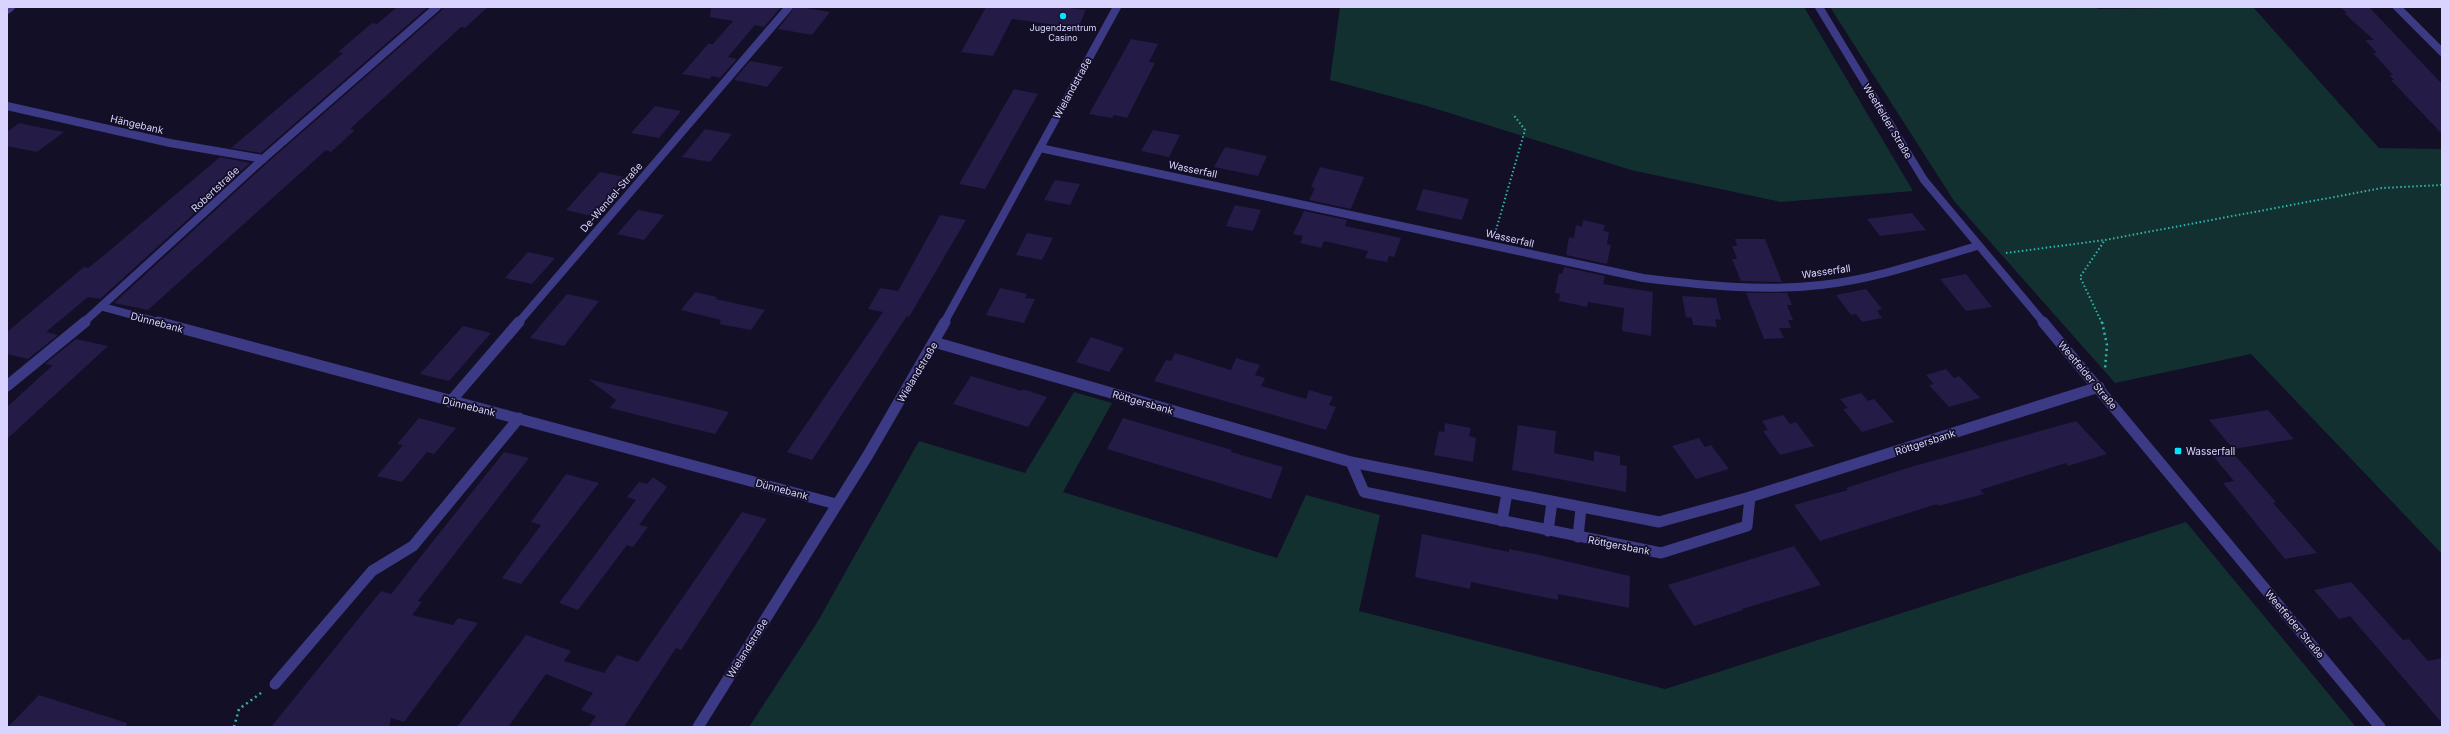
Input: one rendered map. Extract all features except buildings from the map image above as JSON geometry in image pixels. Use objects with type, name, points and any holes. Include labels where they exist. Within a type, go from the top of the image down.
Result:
[{"type":"street","points":[[7,10],[11,7]]},
{"type":"street","name":"Robertstraße","points":[[7,386],[103,307],[263,159],[437,7]]},
{"type":"street","name":"De-Wendel-Straße","points":[[450,402],[789,7]]},
{"type":"street","name":"Wielandstraße","points":[[698,727],[934,342],[1117,7]]},
{"type":"street","name":"Weetfelder Straße","points":[[1819,7],[1924,180],[1976,246],[2099,387],[2380,727]]},
{"type":"street","points":[[2397,7],[2442,52]]},
{"type":"street","name":"Hängebank","points":[[7,106],[170,143],[263,159]]},
{"type":"street","name":"Wasserfall","points":[[1040,148],[1643,278],[1717,287],[1779,288],[1822,285],[1884,273],[1976,246]]},
{"type":"street","name":"Dünnebank","points":[[103,307],[450,402],[519,418],[836,504]]},
{"type":"street","name":"Röttgersbank","points":[[934,342],[1351,462],[1659,522],[1750,497],[2099,387]]},
{"type":"street","points":[[275,684],[372,571],[413,546],[519,418]]},
{"type":"street","name":"Röttgersbank","points":[[1351,462],[1364,492],[1661,553],[1747,526],[1750,497]]},
{"type":"street","points":[[1502,521],[1507,493]]},
{"type":"street","points":[[1548,531],[1552,502]]},
{"type":"street","name":"Röttgersbank","points":[[1578,537],[1581,508]]},
{"type":"path","points":[[1490,245],[1525,130],[1513,114]]},
{"type":"path","points":[[1986,257],[2105,240],[2382,188],[2442,185]]},
{"type":"path","points":[[2099,387],[2107,361],[2104,327],[2080,277],[2105,240]]},
{"type":"path","points":[[234,727],[239,709],[275,684]]},
{"type":"green space","points":[[1340,7],[1804,7],[1913,191],[1781,202],[1631,170],[1427,106],[1330,80]]},
{"type":"green space","points":[[1830,7],[2096,7],[2098,9],[2253,7],[2379,148],[2442,149],[2442,554],[2251,354],[2115,383],[1954,201]]},
{"type":"green space","points":[[1074,392],[1112,403],[1063,492],[1277,558],[1306,495],[1380,515],[1359,611],[1665,689],[2186,522],[2356,727],[749,727],[818,621],[919,441],[1025,473]]},
{"type":"place","name":"Jugendzentrum Casino","points":[[1063,16]]},
{"type":"place","name":"Wasserfall","points":[[2178,451]]}]
